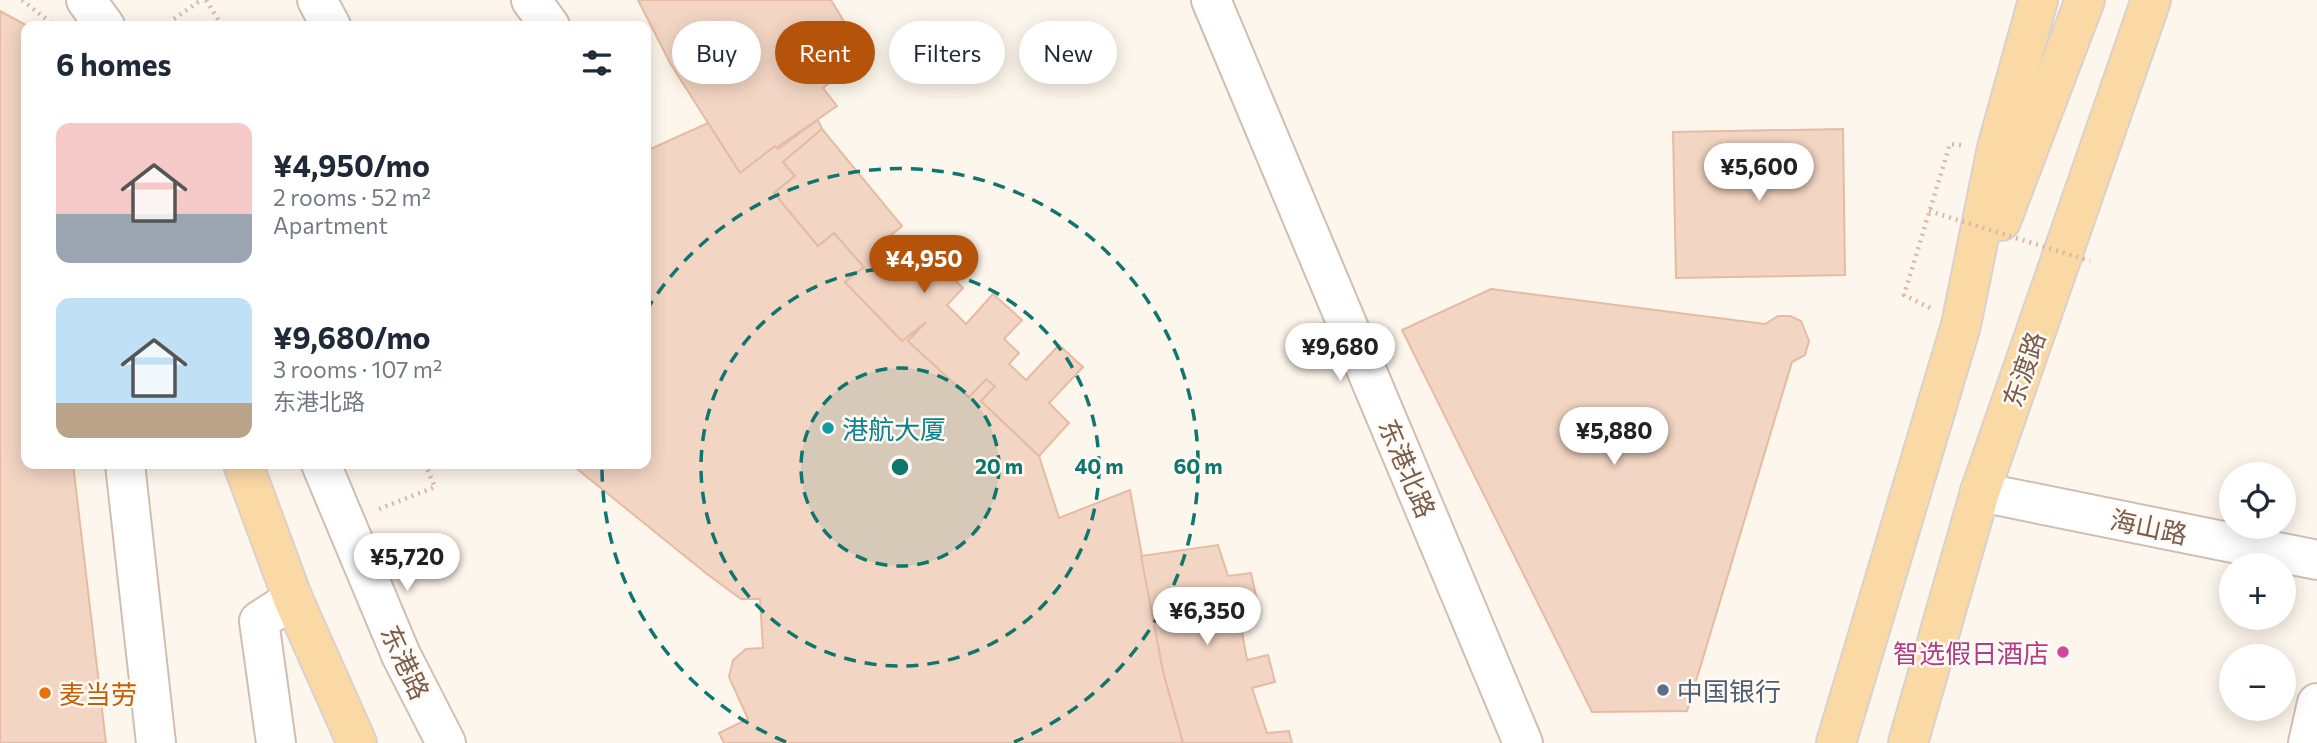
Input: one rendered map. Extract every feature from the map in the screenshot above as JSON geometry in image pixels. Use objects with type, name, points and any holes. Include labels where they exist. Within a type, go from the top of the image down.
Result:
[{"type":"main road","points":[[1961,325],[1997,148],[2038,0]]},
{"type":"main road","points":[[1836,743],[1961,325],[2085,0]]},
{"type":"main road","name":"东渡路","points":[[1908,743],[1980,492],[2151,0]]},
{"type":"main road","points":[[245,469],[293,598],[357,743]]},
{"type":"street","points":[[317,0],[328,21]]},
{"type":"street","points":[[531,0],[546,21]]},
{"type":"street","name":"东港北路","points":[[1211,0],[1523,743]]},
{"type":"street","name":"东港路","points":[[323,469],[401,655],[446,743]]},
{"type":"street","points":[[129,470],[156,743]]},
{"type":"street","name":"海山路","points":[[1980,492],[2317,560]]},
{"type":"street","points":[[276,743],[259,621],[293,598]]},
{"type":"street","points":[[2308,743],[2317,703]]},
{"type":"path","points":[[22,0],[49,21]]},
{"type":"path","points":[[174,19],[201,0]]},
{"type":"path","points":[[206,0],[219,21]]},
{"type":"path","points":[[1903,295],[1950,144]]},
{"type":"path","points":[[1929,211],[2090,261]]},
{"type":"path","points":[[345,522],[435,488],[427,469]]},
{"type":"building","points":[[638,0],[831,0],[844,21],[775,21],[775,84],[828,84],[823,88],[837,106],[740,173],[683,84],[761,84],[761,21],[672,21],[672,66]]},
{"type":"building","points":[[0,11],[21,22],[21,469],[74,469],[106,743],[0,743]]},
{"type":"building","name":"港航大厦","points":[[818,120],[822,129],[783,162],[795,176],[774,193],[818,246],[834,233],[864,267],[845,282],[902,341],[926,322],[908,341],[969,397],[986,379],[995,386],[981,401],[1039,456],[1059,518],[1130,490],[1163,671],[1183,743],[724,743],[719,733],[748,719],[729,677],[733,660],[746,649],[763,648],[760,599],[741,599],[577,469],[651,469],[651,149],[708,123],[740,173],[775,146],[778,149]]},
{"type":"building","points":[[822,129],[902,226],[879,245],[902,272],[935,238],[964,265],[952,277],[963,288],[947,305],[966,324],[993,294],[1022,320],[1004,339],[1019,353],[1009,364],[1026,380],[1059,345],[1083,367],[1049,403],[1069,423],[1039,456],[981,401],[995,386],[986,379],[969,397],[908,341],[926,322],[902,341],[845,282],[864,267],[834,233],[818,246],[774,193],[795,176],[783,162]]},
{"type":"building","points":[[1843,129],[1845,275],[1676,278],[1673,132]]},
{"type":"building","points":[[1491,289],[1765,324],[1778,316],[1790,316],[1801,321],[1809,341],[1805,355],[1792,362],[1687,711],[1592,712],[1402,330]]},
{"type":"building","points":[[1218,545],[1228,576],[1251,573],[1257,600],[1237,604],[1247,660],[1268,655],[1275,682],[1252,688],[1267,733],[1289,731],[1292,743],[1183,743],[1163,671],[1141,556]]},
{"type":"place","name":"港航大厦","points":[[828,428]]},
{"type":"place","name":"智选假日酒店","points":[[2063,652]]},
{"type":"place","name":"中国银行","points":[[1663,690]]},
{"type":"place","name":"麦当劳","points":[[45,693]]}]
